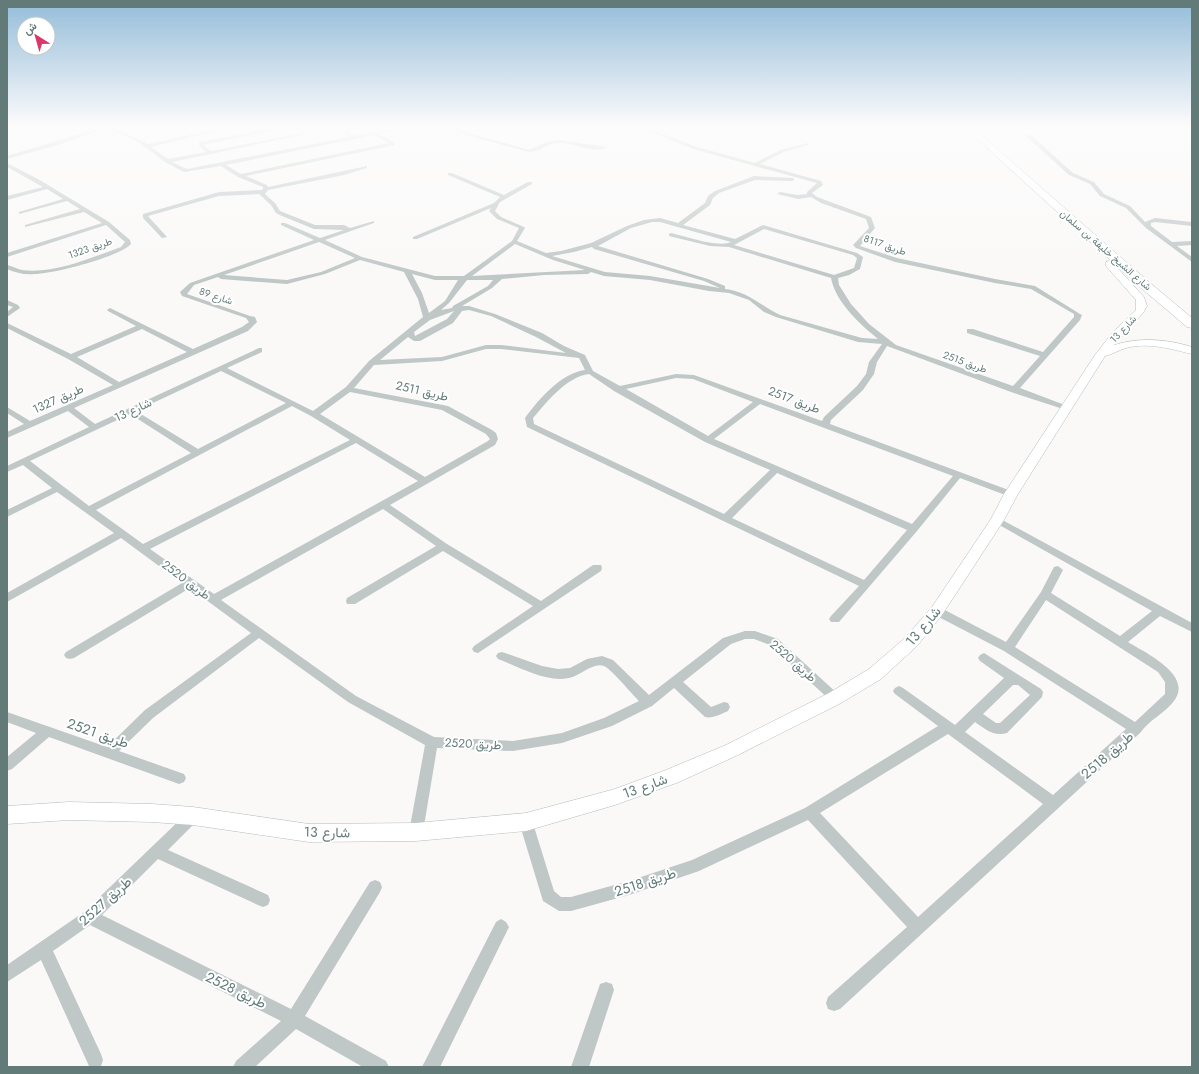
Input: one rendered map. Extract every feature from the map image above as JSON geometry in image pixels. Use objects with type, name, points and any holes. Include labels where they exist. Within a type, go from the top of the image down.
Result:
[{"type":"highway","points":[[1018,176],[1035,194],[1109,264],[1192,335]]},
{"type":"highway","name":"شارع الشيخ خليفة بن سلمان","points":[[1023,176],[1139,280],[1192,324]]},
{"type":"highway","name":"شارع الشيخ خليفة بن سلمان","points":[[1038,176],[1106,236]]},
{"type":"street","name":"طريق 1323","points":[[7,267],[18,272],[28,273],[54,270],[119,249],[128,244],[126,239],[107,224],[68,199],[28,176]]},
{"type":"street","points":[[240,176],[264,185],[262,195],[273,204],[278,212],[284,215],[314,227],[344,227],[351,230]]},
{"type":"street","points":[[164,237],[144,217],[145,215],[220,194],[264,190],[329,176]]},
{"type":"street","points":[[455,176],[504,197]]},
{"type":"street","points":[[780,194],[798,196],[812,195],[809,193],[821,184],[797,176]]},
{"type":"street","points":[[1076,176],[1092,183],[1102,194],[1128,207],[1148,227],[1192,260]]},
{"type":"street","points":[[679,225],[708,204],[710,197],[717,192],[754,178],[810,180]]},
{"type":"street","points":[[415,238],[496,204],[504,197],[530,183]]},
{"type":"street","points":[[7,198],[48,187]]},
{"type":"street","name":"طريق 8117","points":[[812,195],[821,201],[869,218],[872,228],[856,245],[861,248],[895,260],[995,281],[1033,287],[1076,313],[1078,317],[1045,355]]},
{"type":"street","points":[[21,213],[68,199]]},
{"type":"street","points":[[314,414],[349,389],[372,363],[447,302],[465,278],[514,242],[522,228],[494,214],[492,211],[496,204]]},
{"type":"street","points":[[27,226],[84,210]]},
{"type":"street","points":[[544,254],[569,252],[597,243],[646,220],[660,220],[736,241]]},
{"type":"street","points":[[1148,227],[1148,222],[1155,220],[1192,224]]},
{"type":"street","points":[[205,279],[372,222]]},
{"type":"street","points":[[7,255],[107,224]]},
{"type":"street","points":[[283,224],[360,258],[435,278],[500,277],[544,273],[600,272],[650,278],[709,289],[730,291]]},
{"type":"street","points":[[671,235],[710,244],[729,245],[834,277],[847,274],[857,269],[860,257],[855,254],[763,227],[729,245]]},
{"type":"street","points":[[514,242],[544,254],[600,272]]},
{"type":"street","points":[[597,243],[595,246],[596,248],[706,280],[751,299],[766,311],[778,316],[861,340],[886,342]]},
{"type":"street","points":[[1170,244],[1192,243]]},
{"type":"street","points":[[7,248],[14,252]]},
{"type":"street","points":[[855,254],[861,248]]},
{"type":"street","points":[[205,279],[233,277],[287,282],[323,273],[360,258]]},
{"type":"street","name":"شارع 13","points":[[7,815],[69,811],[193,816],[309,833],[416,832],[526,822],[614,797],[672,776],[732,750],[835,698],[875,674],[911,642],[936,611],[997,520],[1011,494],[1099,357],[1142,306],[1141,299],[1109,264]]},
{"type":"street","points":[[406,270],[419,290],[424,304],[426,318]]},
{"type":"street","points":[[426,318],[448,310],[490,287],[500,277]]},
{"type":"street","points":[[834,277],[834,283],[842,298],[873,333],[886,342]]},
{"type":"street","name":"شارع 89","points":[[205,279],[186,288],[182,292],[184,295],[248,317]]},
{"type":"street","points":[[7,302],[16,306],[16,308],[7,315]]},
{"type":"street","points":[[410,332],[412,337],[417,339],[450,321],[461,308]]},
{"type":"street","points":[[448,310],[469,308],[508,320],[582,357],[590,372],[617,389],[708,440],[914,529]]},
{"type":"street","points":[[110,310],[192,352]]},
{"type":"street","name":"طريق 1327","points":[[7,435],[250,326],[253,322],[252,319],[248,317]]},
{"type":"street","name":"طريق 1327","points":[[7,325],[71,357],[119,385]]},
{"type":"street","points":[[71,357],[142,326]]},
{"type":"street","points":[[970,331],[1045,355],[1014,390]]},
{"type":"street","points":[[825,425],[827,419],[860,388],[870,374],[873,362],[886,342]]},
{"type":"street","name":"طريق 2515","points":[[886,342],[893,347],[1066,407]]},
{"type":"street","name":"شارع 13","points":[[1099,357],[1119,346],[1140,342],[1159,343],[1192,351]]},
{"type":"street","points":[[372,363],[442,359],[486,347],[501,347],[582,357]]},
{"type":"street","name":"شارع 13","points":[[7,469],[259,350]]},
{"type":"street","points":[[220,368],[290,404],[314,414],[424,481]]},
{"type":"street","points":[[590,372],[573,376],[543,401],[529,418],[528,422],[530,425],[866,585]]},
{"type":"street","name":"طريق 2517","points":[[617,389],[667,377],[685,376],[703,379],[1011,494]]},
{"type":"street","name":"طريق 2511","points":[[212,600],[383,505],[492,442],[494,439],[493,435],[445,408],[349,389]]},
{"type":"street","points":[[708,440],[759,401]]},
{"type":"street","points":[[89,510],[290,404]]},
{"type":"street","points":[[7,408],[30,425]]},
{"type":"street","points":[[69,408],[95,428]]},
{"type":"street","points":[[130,411],[198,453]]},
{"type":"street","points":[[144,548],[356,440]]},
{"type":"street","name":"طريق 2520","points":[[24,461],[58,488],[144,548],[212,600],[260,632],[352,699],[432,742],[513,746],[562,738],[608,722],[648,702],[727,641],[745,635],[755,635],[774,642],[835,698]]},
{"type":"street","points":[[726,518],[776,469]]},
{"type":"street","points":[[834,619],[866,585],[958,475]]},
{"type":"street","points":[[7,514],[58,488]]},
{"type":"street","points":[[383,505],[443,546],[541,606]]},
{"type":"street","points":[[997,520],[1192,628]]},
{"type":"street","points":[[7,598],[122,533]]},
{"type":"street","points":[[351,601],[443,546]]},
{"type":"street","points":[[478,649],[597,568]]},
{"type":"street","points":[[1008,648],[1058,570]]},
{"type":"street","points":[[70,655],[190,583]]},
{"type":"street","name":"طريق 2518","points":[[834,1003],[1053,803],[1136,730],[1170,697],[1173,691],[1172,684],[1162,669],[1044,594]]},
{"type":"street","points":[[1120,642],[1160,610]]},
{"type":"street","points":[[936,611],[1008,648],[1136,730]]},
{"type":"street","points":[[108,754],[149,714],[260,632]]},
{"type":"street","points":[[502,656],[560,674],[573,673],[593,661],[601,660],[608,664],[648,702]]},
{"type":"street","points":[[975,715],[993,728],[1003,729],[1036,696],[1037,692],[1033,688],[1015,679],[984,658]]},
{"type":"street","name":"طريق 2518","points":[[526,822],[548,896],[559,904],[572,904],[629,888],[694,866],[810,812],[952,730],[975,715],[1010,680],[1015,679]]},
{"type":"street","points":[[674,681],[709,713],[724,707]]},
{"type":"street","points":[[899,691],[1053,803]]},
{"type":"street","name":"طريق 2521","points":[[7,717],[179,778]]},
{"type":"street","points":[[7,765],[46,732]]},
{"type":"street","points":[[416,832],[432,742]]},
{"type":"street","points":[[810,812],[917,927]]},
{"type":"street","name":"طريق 2527","points":[[7,974],[90,917],[193,816]]},
{"type":"street","points":[[158,852],[263,900]]},
{"type":"street","points":[[242,1067],[284,1030],[294,1019],[375,887]]},
{"type":"street","name":"طريق 2528","points":[[90,917],[294,1019],[371,1065]]},
{"type":"street","points":[[432,1067],[500,927]]},
{"type":"street","points":[[44,950],[95,1060]]},
{"type":"street","points":[[580,1067],[606,990]]}]
